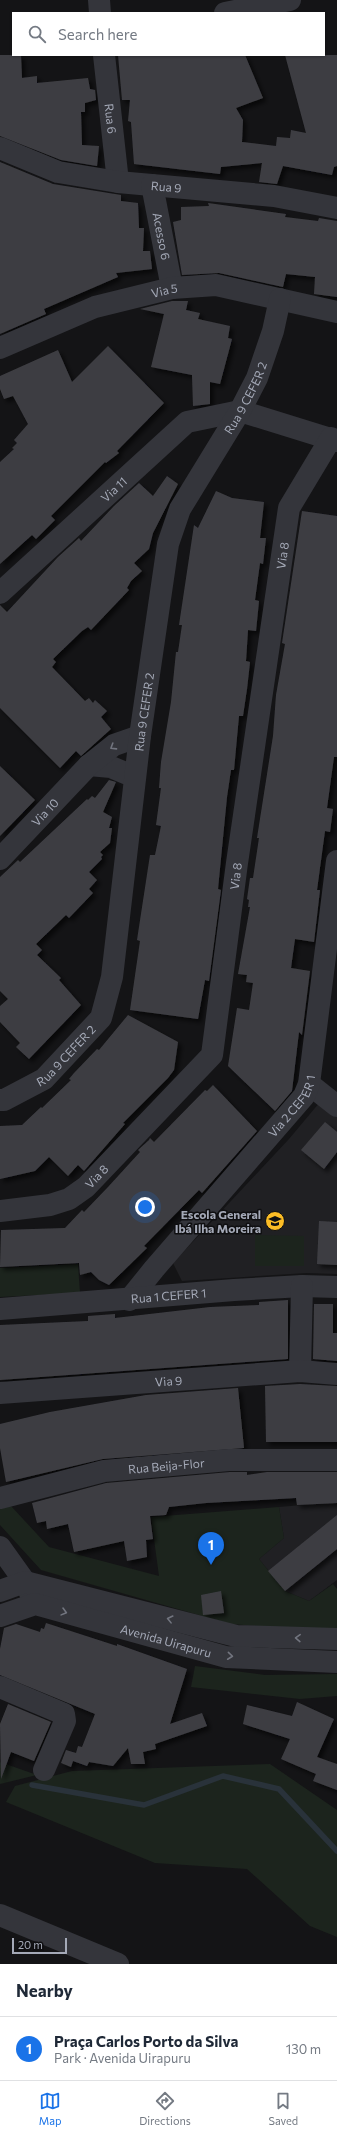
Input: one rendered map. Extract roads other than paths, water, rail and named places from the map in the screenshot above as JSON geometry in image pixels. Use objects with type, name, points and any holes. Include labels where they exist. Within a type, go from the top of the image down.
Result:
[{"type":"street","points":[[99,0],[100,12]]},
{"type":"street","points":[[230,12],[290,0]]},
{"type":"street","name":"Rua 6","points":[[104,56],[118,182]]},
{"type":"street","name":"Rua 9","points":[[0,148],[58,172],[118,182],[274,196],[337,208]]},
{"type":"street","name":"Acesso 6","points":[[152,184],[172,288]]},
{"type":"street","name":"Via 5","points":[[0,348],[95,306],[172,288],[216,286],[337,312]]},
{"type":"street","name":"Rua 9 CEFER 2","points":[[0,1100],[4,1100],[44,1079],[101,1018],[112,977],[140,736],[168,544],[180,509],[240,411],[257,378],[273,331],[280,299]]},
{"type":"street","points":[[240,411],[334,439]]},
{"type":"street","name":"Via 11","points":[[0,593],[187,422],[240,411]]},
{"type":"street","name":"Via 8","points":[[0,1211],[50,1205],[70,1199],[86,1187],[212,1055],[237,863],[289,508],[334,439]]},
{"type":"street","name":"Via 10","points":[[0,859],[89,765],[114,745],[140,736]]},
{"type":"street","points":[[89,765],[111,767],[135,777]]},
{"type":"street","name":"Via 2 CEFER 1","points":[[129,1300],[159,1263],[304,1096],[309,1084],[329,1002],[337,861]]},
{"type":"street","points":[[309,1084],[337,1106]]},
{"type":"street","points":[[300,1372],[302,1286]]},
{"type":"street","name":"Rua 1 CEFER 1","points":[[0,1309],[302,1286],[337,1287]]},
{"type":"street","name":"Via 9","points":[[0,1393],[300,1372],[337,1374]]},
{"type":"street","name":"Rua Beija-Flor","points":[[0,1498],[104,1471],[229,1460],[337,1460]]},
{"type":"street","points":[[0,1547],[25,1582],[35,1604],[0,1616]]},
{"type":"street","points":[[0,1591],[25,1582]]},
{"type":"street","name":"Avenida Uirapuru","points":[[25,1582],[236,1636],[337,1639]]},
{"type":"street","name":"Avenida Uirapuru","points":[[35,1604],[226,1657],[337,1662]]},
{"type":"street","points":[[0,1687],[64,1714],[64,1721],[44,1770]]},
{"type":"street","points":[[0,1915],[118,1964]]},
{"type":"waterway","points":[[32,1785],[144,1805],[223,1776],[279,1789],[337,1851]]},
{"type":"place","name":"Escola General Ibá Ilha Moreira","points":[[275,1221]]},
{"type":"place","name":"Praça Carlos Porto da Silva","points":[[211,1565]]}]
